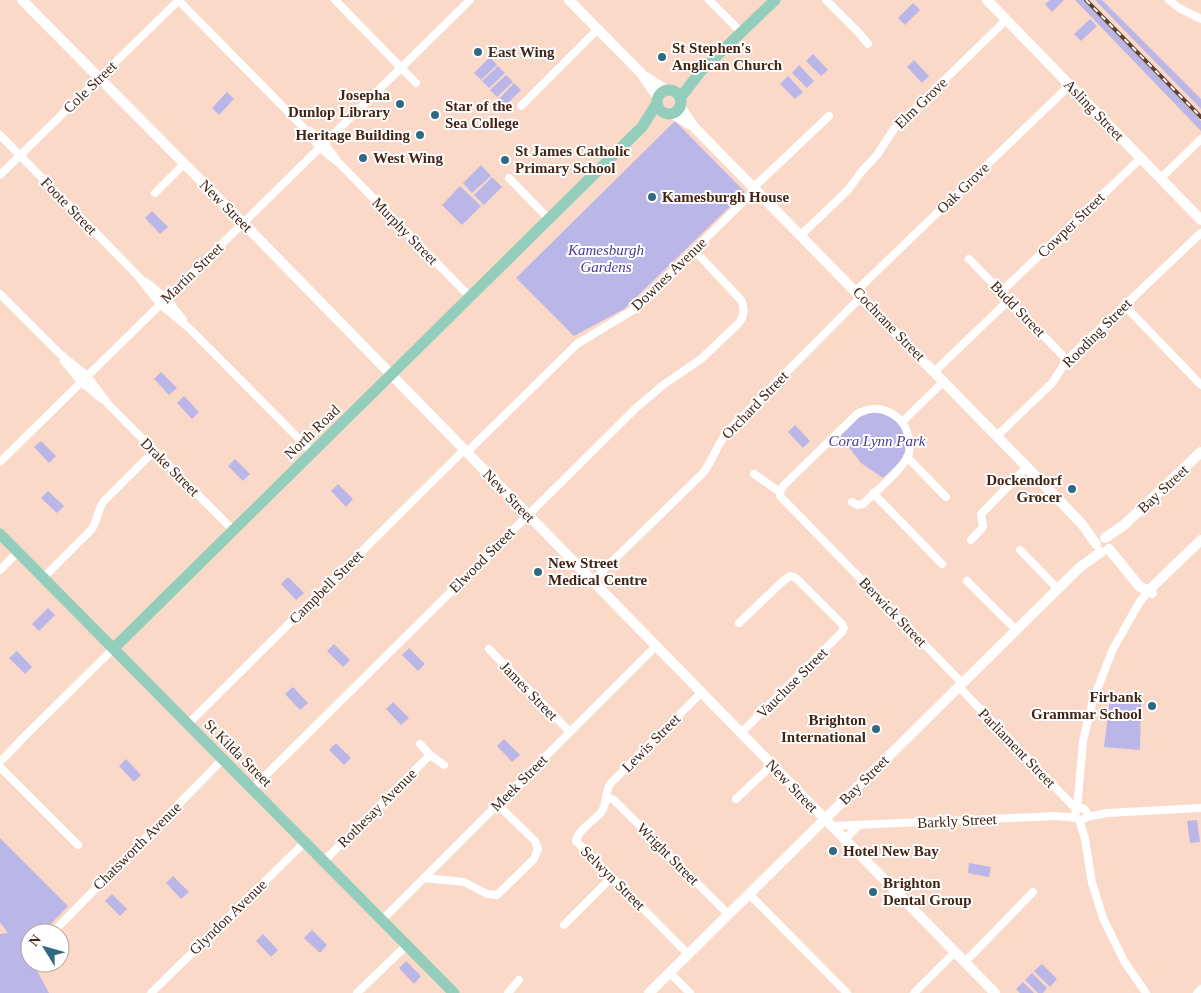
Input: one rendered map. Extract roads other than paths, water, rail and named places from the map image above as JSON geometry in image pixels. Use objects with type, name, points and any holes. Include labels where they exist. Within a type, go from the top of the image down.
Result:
[{"type":"main road","name":"North Road","points":[[114,648],[669,101],[775,0]]},
{"type":"main road","name":"St Kilda Street","points":[[0,534],[454,993]]},
{"type":"street","name":"New Street","points":[[22,0],[391,374],[995,993]]},
{"type":"street","name":"Cole Street","points":[[0,175],[179,0]]},
{"type":"street","name":"Murphy Street","points":[[179,0],[470,297]]},
{"type":"street","points":[[335,0],[416,83]]},
{"type":"street","name":"Martin Street","points":[[0,462],[470,0]]},
{"type":"street","name":"Cochrane Street","points":[[569,0],[859,294],[1129,573],[1143,581],[1151,590]]},
{"type":"street","points":[[710,0],[741,32]]},
{"type":"street","points":[[826,0],[868,44]]},
{"type":"street","name":"Asling Street","points":[[987,0],[1201,220]]},
{"type":"street","points":[[1169,0],[1179,8],[1201,19]]},
{"type":"street","name":"Elm Grove","points":[[801,235],[853,184],[862,171],[877,156],[894,129],[1006,20]]},
{"type":"street","points":[[520,106],[598,29]]},
{"type":"street","name":"Oak Grove","points":[[859,294],[1070,85]]},
{"type":"street","name":"Downes Avenue","points":[[465,451],[577,344],[633,310],[829,116]]},
{"type":"street","name":"Foote Street","points":[[0,135],[312,452]]},
{"type":"street","points":[[1161,178],[1201,139]]},
{"type":"street","name":"Cowper Street","points":[[1001,292],[1141,158]]},
{"type":"street","points":[[155,193],[184,164]]},
{"type":"street","points":[[509,178],[549,219]]},
{"type":"street","name":"Rooding Street","points":[[997,436],[1052,382],[1067,360],[1201,233]]},
{"type":"street","name":"Elwood Street","points":[[252,788],[636,408],[663,385],[701,359],[742,319],[744,306],[738,296],[694,250]]},
{"type":"street","name":"Budd Street","points":[[969,259],[1067,360]]},
{"type":"street","name":"Drake Street","points":[[0,294],[233,530]]},
{"type":"street","name":"Orchard Street","points":[[592,581],[702,472],[712,461],[721,440],[729,430],[859,294]]},
{"type":"street","points":[[901,420],[1009,300]]},
{"type":"street","points":[[1125,306],[1201,385]]},
{"type":"street","points":[[780,492],[783,486],[857,414],[870,409],[890,412],[901,420],[909,438],[907,457],[900,467],[860,505],[852,502]]},
{"type":"street","points":[[43,578],[91,530],[96,523],[99,509],[104,501],[154,451]]},
{"type":"street","name":"Campbell Street","points":[[188,724],[465,451]]},
{"type":"street","name":"Bay Street","points":[[649,993],[728,914],[828,822],[960,684],[1201,452]]},
{"type":"street","points":[[907,457],[946,497]]},
{"type":"street","points":[[971,540],[984,527],[981,514],[1027,467]]},
{"type":"street","name":"Berwick Street","points":[[754,474],[780,492],[783,499],[960,684]]},
{"type":"street","points":[[873,493],[942,564]]},
{"type":"street","points":[[1146,993],[1124,961],[1103,918],[1092,883],[1081,814],[1080,783],[1083,741],[1093,700],[1107,661],[1134,614],[1143,607],[1151,590],[1201,540]]},
{"type":"street","points":[[1020,550],[1058,589]]},
{"type":"street","points":[[0,570],[18,552]]},
{"type":"street","name":"Vaucluse Street","points":[[739,623],[782,581],[793,576],[844,628],[741,733]]},
{"type":"street","points":[[967,581],[1016,630]]},
{"type":"street","name":"Meek Street","points":[[382,920],[656,646]]},
{"type":"street","name":"North Road","points":[[1,765],[24,737],[114,648]]},
{"type":"street","name":"James Street","points":[[488,649],[570,732]]},
{"type":"street","name":"Parliament Street","points":[[960,684],[1081,814]]},
{"type":"street","name":"Lewis Street","points":[[606,797],[610,784],[702,693]]},
{"type":"street","points":[[420,744],[430,755],[444,765]]},
{"type":"street","name":"Rothesay Avenue","points":[[324,861],[430,755]]},
{"type":"street","name":"Chatsworth Avenue","points":[[62,923],[223,759]]},
{"type":"street","points":[[1,765],[78,845]]},
{"type":"street","points":[[736,799],[772,765]]},
{"type":"street","name":"Selwyn Street","points":[[606,797],[603,810],[579,834],[576,841],[688,954]]},
{"type":"street","name":"Wright Street","points":[[606,797],[614,800],[728,914]]},
{"type":"street","points":[[424,878],[464,882],[487,894],[497,896],[534,859],[538,849],[535,841],[498,804]]},
{"type":"street","name":"Barkly Street","points":[[828,822],[859,825],[1201,808]]},
{"type":"street","points":[[845,839],[859,825]]},
{"type":"street","name":"Glyndon Avenue","points":[[151,993],[305,842]]},
{"type":"street","points":[[564,924],[612,877]]},
{"type":"street","points":[[965,962],[1033,892]]},
{"type":"street","points":[[749,894],[847,993]]},
{"type":"street","points":[[357,993],[406,945]]},
{"type":"street","points":[[914,993],[955,952]]},
{"type":"street","points":[[670,973],[690,993]]},
{"type":"street","points":[[508,993],[519,980]]},
{"type":"street","points":[[833,993],[840,987]]},
{"type":"street","points":[[1197,993],[1201,989]]},
{"type":"railway","points":[[1086,0],[1201,117]]},
{"type":"place","name":"East Wing","points":[[478,52]]},
{"type":"place","name":"St Stephen's Anglican Church","points":[[662,57]]},
{"type":"place","name":"Josepha Dunlop Library","points":[[400,104]]},
{"type":"place","name":"Star of the Sea College","points":[[435,115]]},
{"type":"place","name":"Heritage Building","points":[[420,135]]},
{"type":"place","name":"West Wing","points":[[363,158]]},
{"type":"place","name":"St James Catholic Primary School","points":[[505,160]]},
{"type":"place","name":"Kamesburgh House","points":[[652,197]]},
{"type":"place","name":"Dockendorf Grocer","points":[[1072,489]]},
{"type":"place","name":"New Street Medical Centre","points":[[538,572]]},
{"type":"place","name":"Firbank Grammar School","points":[[1152,706]]},
{"type":"place","name":"Brighton International","points":[[876,729]]},
{"type":"place","name":"Hotel New Bay","points":[[833,851]]},
{"type":"place","name":"Brighton Dental Group","points":[[873,892]]},
{"type":"park label","name":"Kamesburgh Gardens","points":[[606,258]]},
{"type":"park label","name":"Cora Lynn Park","points":[[877,441]]}]
